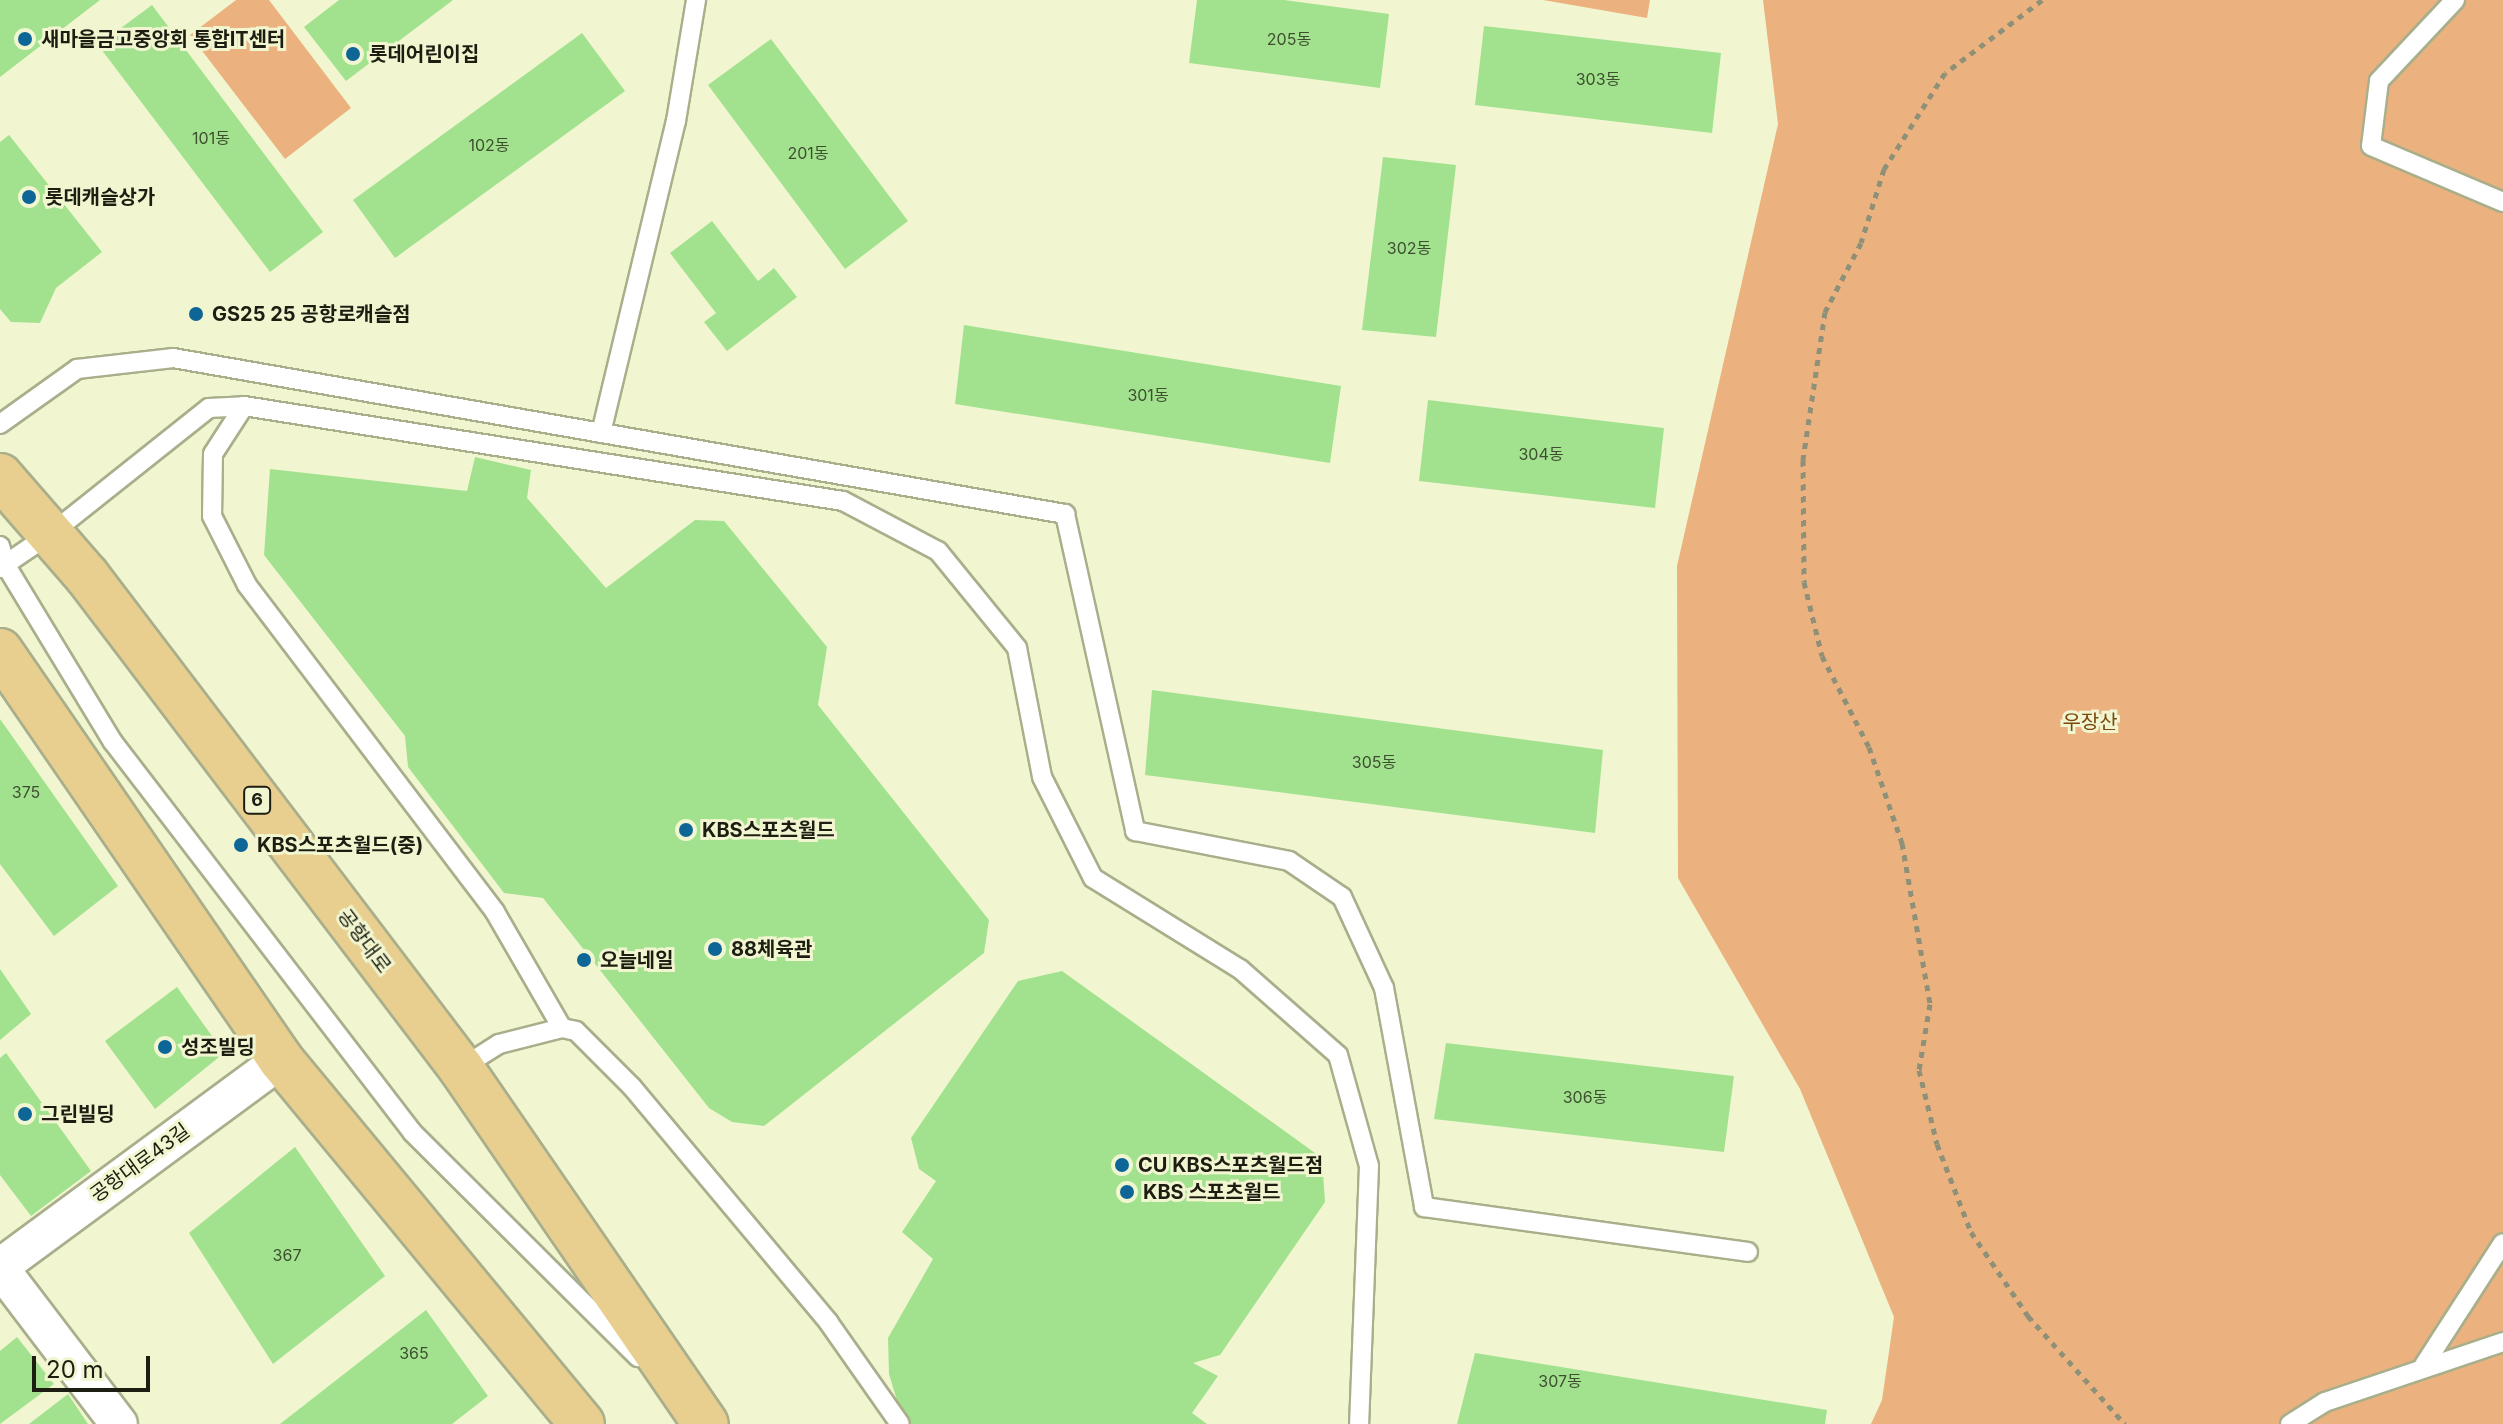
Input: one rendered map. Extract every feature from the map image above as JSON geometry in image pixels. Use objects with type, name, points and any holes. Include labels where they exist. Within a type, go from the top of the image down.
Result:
[{"type":"main road","name":"공항대로","points":[[0,476],[53,532],[461,1068],[706,1424]]},
{"type":"main road","points":[[0,651],[281,1060],[582,1424]]},
{"type":"street","name":"공항대로43길","points":[[0,1268],[281,1060]]},
{"type":"street","points":[[0,1268],[119,1424]]},
{"type":"lane","points":[[601,433],[676,121],[696,0]]},
{"type":"lane","points":[[2455,0],[2379,81],[2371,146],[2503,202]]},
{"type":"lane","points":[[0,424],[77,369],[173,358],[1065,514],[1135,831],[1289,861],[1342,897],[1384,988],[1424,1207],[1748,1252]]},
{"type":"lane","points":[[244,406],[213,454],[212,516],[247,585],[495,912],[562,1028]]},
{"type":"lane","points":[[706,1424],[412,1132],[113,742],[2,559],[53,532],[209,408],[244,406],[843,501],[938,551],[1017,648],[1042,777],[1093,878],[1240,969],[1338,1055],[1369,1166],[1359,1424]]},
{"type":"lane","points":[[461,1068],[499,1044],[562,1028],[576,1031],[632,1087],[829,1323],[900,1424]]},
{"type":"lane","points":[[2424,1365],[2503,1243]]},
{"type":"lane","points":[[2290,1424],[2325,1402],[2424,1365],[2503,1342]]},
{"type":"path","points":[[2042,0],[1945,73],[1884,169],[1861,243],[1825,312],[1803,460],[1804,582],[1822,656],[1869,747],[1902,843],[1930,1004],[1919,1070],[1937,1144],[1959,1203],[1971,1232],[2028,1316],[2125,1424]]},
{"type":"green space","points":[[236,0],[269,0],[351,108],[285,159],[190,35]]},
{"type":"green space","points":[[1543,0],[1650,0],[1647,18]]},
{"type":"green space","name":"우장산","points":[[1763,0],[2503,0],[2503,1424],[1871,1424],[1882,1400],[1894,1317],[1800,1089],[1678,878],[1677,566],[1778,124]]},
{"type":"building","name":"새마을금고중앙회 통합IT센터","points":[[0,0],[100,0],[0,77]]},
{"type":"building","name":"롯데어린이집","points":[[339,0],[453,0],[346,81],[304,27]]},
{"type":"building","points":[[1197,0],[1284,0],[1389,14],[1380,88],[1189,63]]},
{"type":"building","points":[[152,5],[323,232],[270,272],[98,45]]},
{"type":"building","points":[[1484,26],[1721,53],[1712,133],[1475,105]]},
{"type":"building","points":[[582,33],[625,91],[395,258],[353,200]]},
{"type":"building","points":[[771,39],[908,221],[845,269],[708,85]]},
{"type":"building","name":"롯데캐슬상가","points":[[9,135],[102,252],[56,288],[40,323],[11,322],[0,309],[0,142]]},
{"type":"building","points":[[1383,157],[1456,165],[1436,337],[1362,330]]},
{"type":"building","points":[[712,221],[758,281],[774,268],[797,297],[727,351],[704,322],[716,313],[670,253]]},
{"type":"building","points":[[964,325],[1341,386],[1330,463],[955,404]]},
{"type":"building","points":[[1428,400],[1664,428],[1655,508],[1419,481]]},
{"type":"building","name":"KBS스포츠월드","points":[[475,457],[531,470],[527,498],[606,588],[695,520],[724,521],[827,647],[818,705],[989,920],[984,953],[764,1126],[732,1122],[709,1108],[543,898],[504,893],[408,767],[405,736],[264,555],[270,469],[467,491]]},
{"type":"building","points":[[1152,690],[1603,750],[1595,833],[1145,775]]},
{"type":"building","points":[[0,719],[118,886],[54,936],[0,864]]},
{"type":"building","points":[[0,969],[31,1014],[0,1040]]},
{"type":"building","name":"KBS 스포츠월드","points":[[1062,971],[1322,1158],[1325,1202],[1220,1355],[1193,1363],[1218,1376],[1192,1413],[1207,1424],[904,1424],[889,1374],[888,1338],[933,1259],[902,1232],[936,1181],[919,1169],[911,1138],[1018,981]]},
{"type":"building","name":"성조빌딩","points":[[177,987],[224,1053],[155,1109],[105,1041]]},
{"type":"building","points":[[1446,1043],[1734,1076],[1724,1152],[1434,1119]]},
{"type":"building","name":"그린빌딩","points":[[6,1053],[91,1171],[31,1216],[0,1175],[0,1058]]},
{"type":"building","points":[[295,1147],[385,1276],[273,1364],[189,1233]]},
{"type":"building","points":[[426,1310],[488,1396],[452,1424],[280,1424]]},
{"type":"building","points":[[17,1337],[54,1384],[0,1424],[0,1351]]},
{"type":"building","points":[[1475,1353],[1827,1410],[1825,1424],[1457,1424]]},
{"type":"building","points":[[68,1394],[88,1424],[29,1424]]},
{"type":"place","name":"새마을금고중앙회 통합IT센터","points":[[25,39]]},
{"type":"place","name":"롯데어린이집","points":[[353,54]]},
{"type":"place","name":"롯데캐슬상가","points":[[29,197]]},
{"type":"place","name":"GS25 25 공항로캐슬점","points":[[196,314]]},
{"type":"place","name":"KBS스포츠월드","points":[[686,830]]},
{"type":"place","name":"KBS스포츠월드(중)","points":[[241,845]]},
{"type":"place","name":"88체육관","points":[[715,949]]},
{"type":"place","name":"오늘네일","points":[[584,960]]},
{"type":"place","name":"성조빌딩","points":[[165,1047]]},
{"type":"place","name":"그린빌딩","points":[[25,1114]]},
{"type":"place","name":"CU KBS스포츠월드점","points":[[1122,1165]]},
{"type":"place","name":"KBS 스포츠월드","points":[[1127,1192]]}]
